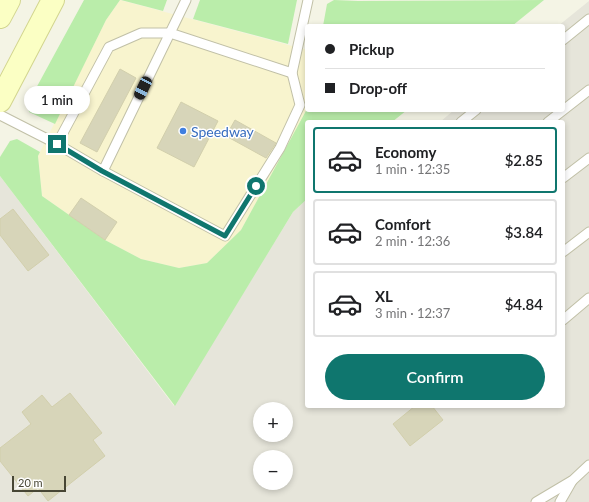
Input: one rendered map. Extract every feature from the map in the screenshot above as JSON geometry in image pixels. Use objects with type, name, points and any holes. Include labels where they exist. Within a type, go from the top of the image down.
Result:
[{"type":"main road","points":[[0,17],[9,0]]},
{"type":"main road","points":[[0,101],[53,0]]},
{"type":"lane","points":[[102,171],[186,0]]},
{"type":"lane","points":[[0,115],[57,144],[102,171],[225,236],[280,148],[300,106],[292,73],[308,0]]},
{"type":"lane","points":[[565,38],[589,19]]},
{"type":"lane","points":[[57,144],[108,47],[141,33],[170,33],[292,73]]},
{"type":"lane","points":[[565,109],[589,90]]},
{"type":"lane","points":[[464,120],[474,112]]},
{"type":"lane","points":[[551,120],[561,112]]},
{"type":"lane","points":[[565,176],[589,158]]},
{"type":"lane","points":[[565,250],[589,232]]},
{"type":"lane","points":[[565,318],[589,298]]},
{"type":"lane","points":[[536,502],[573,480],[589,465]]},
{"type":"lane","points":[[560,502],[573,480]]},
{"type":"shaded area","points":[[120,0],[305,49],[305,112],[241,230],[207,263],[179,268],[141,259],[105,240],[42,196],[38,156],[106,20]]},
{"type":"shaded area","points":[[589,1],[589,502],[0,502],[0,176],[174,406],[293,212],[305,201],[305,408],[565,408],[565,120],[442,120],[452,112],[565,112],[565,24],[560,24]]},
{"type":"green space","points":[[84,0],[120,0],[106,20],[55,124],[29,112],[28,103]]},
{"type":"green space","points":[[121,0],[167,0],[163,11]]},
{"type":"green space","points":[[200,0],[297,0],[288,44],[193,19]]},
{"type":"green space","points":[[334,0],[544,0],[514,24],[323,24],[327,4]]},
{"type":"green space","points":[[305,112],[404,112],[394,120],[305,120],[305,201],[293,212],[175,406],[0,176],[0,157],[10,141],[17,139],[40,152],[38,156],[42,196],[105,240],[141,259],[179,268],[207,263],[241,230]]},
{"type":"building","points":[[120,69],[136,78],[97,152],[80,143]]},
{"type":"building","points":[[181,102],[218,121],[194,167],[157,148]]},
{"type":"building","points":[[235,120],[276,143],[266,158],[226,136]]},
{"type":"building","points":[[81,198],[117,222],[105,240],[69,215]]},
{"type":"building","points":[[13,209],[49,255],[28,271],[0,235],[0,219]]},
{"type":"building","points":[[70,393],[102,433],[93,440],[105,456],[48,501],[38,488],[28,496],[0,461],[0,448],[31,424],[22,412],[42,395],[52,407]]},
{"type":"building","points":[[413,408],[434,408],[443,420],[410,446],[393,424]]},
{"type":"place","name":"Speedway","points":[[183,131]]},
{"type":"route","points":[[57,144],[102,171],[225,236],[256,186]]}]
